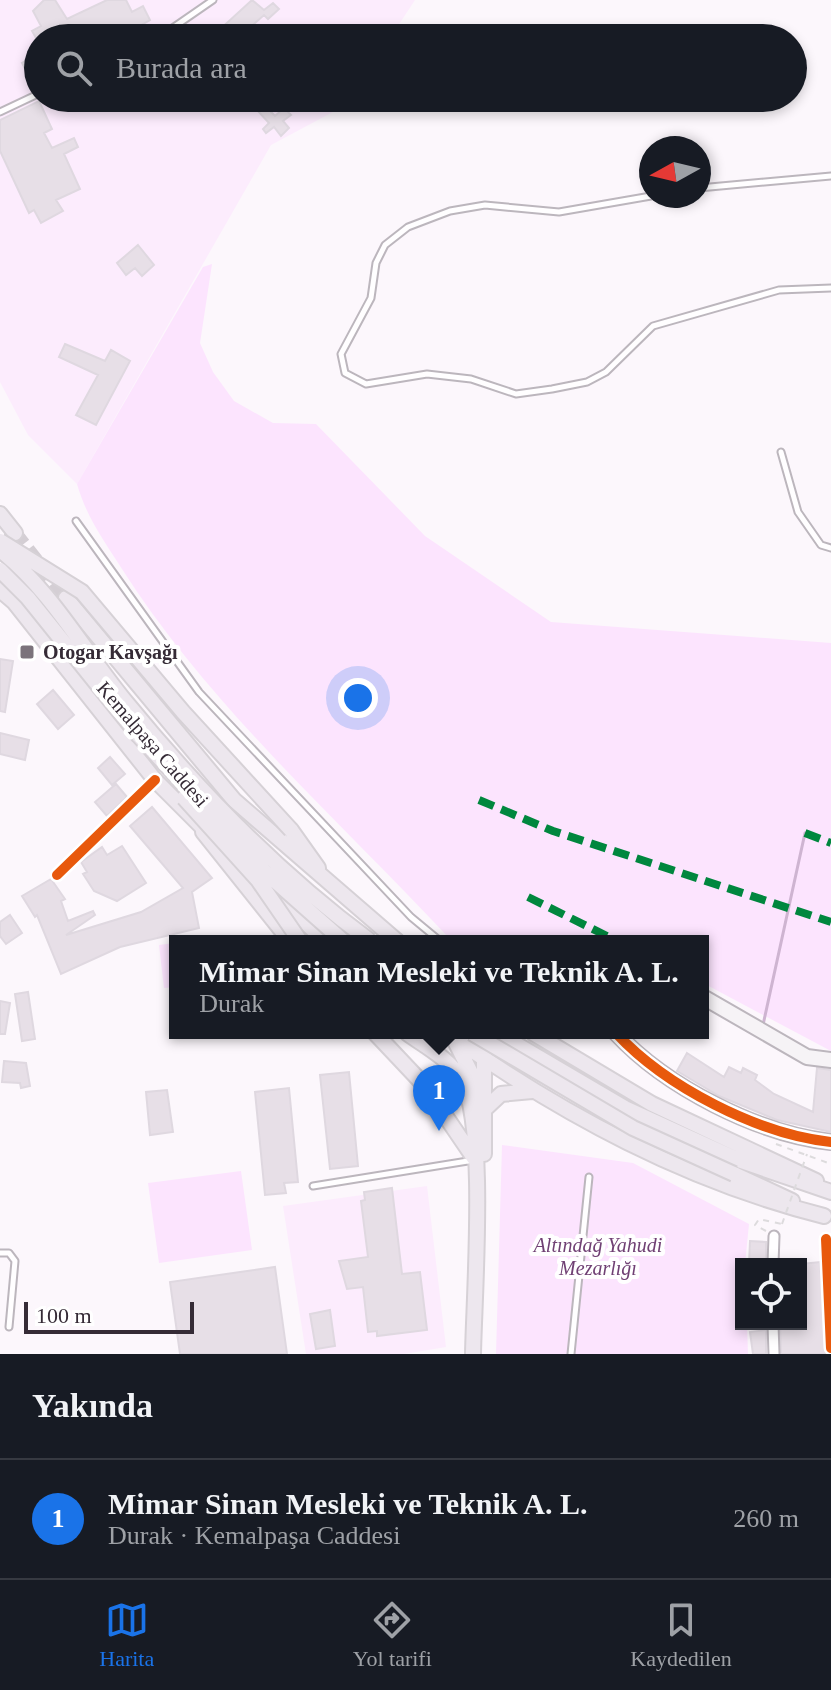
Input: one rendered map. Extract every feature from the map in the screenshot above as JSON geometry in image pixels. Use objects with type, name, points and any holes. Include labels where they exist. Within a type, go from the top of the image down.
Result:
[{"type":"main road","points":[[0,514],[15,533]]},
{"type":"main road","points":[[0,541],[82,592],[183,712],[291,830],[332,888]]},
{"type":"main road","points":[[0,550],[46,597],[125,701],[195,780],[282,866],[363,935]]},
{"type":"main road","points":[[0,570],[28,598],[139,736],[264,871],[336,935]]},
{"type":"main road","name":"Kemalpaşa Caddesi","points":[[0,590],[155,780],[190,817],[319,935]]},
{"type":"main road","name":"Kemalpaşa Caddesi","points":[[66,598],[234,800],[388,935]]},
{"type":"main road","points":[[142,763],[139,748],[146,736],[158,730],[178,736]]},
{"type":"main road","points":[[139,736],[167,778],[264,887],[296,935]]},
{"type":"main road","points":[[190,817],[285,935]]},
{"type":"main road","points":[[381,1039],[432,1095],[475,1153]]},
{"type":"main road","points":[[414,1039],[459,1076],[469,1096],[475,1153],[473,1354]]},
{"type":"main road","points":[[451,1039],[464,1054],[472,1075],[477,1120],[475,1153]]},
{"type":"main road","points":[[455,1039],[532,1091],[601,1130],[707,1179],[761,1200],[828,1217]]},
{"type":"main road","points":[[482,1039],[633,1128],[738,1168],[831,1190]]},
{"type":"main road","points":[[482,1354],[484,1039]]},
{"type":"main road","points":[[507,1039],[625,1108],[828,1217]]},
{"type":"main road","points":[[543,1039],[652,1104],[831,1190]]},
{"type":"main road","points":[[485,1109],[501,1094],[532,1091]]},
{"type":"street","points":[[57,875],[155,780]]},
{"type":"street","points":[[709,1000],[807,1057],[831,1060]]},
{"type":"street","points":[[623,1039],[664,1075],[737,1114],[782,1133],[831,1142]]},
{"type":"street","points":[[773,1258],[774,1236]]},
{"type":"street","points":[[826,1239],[831,1348]]},
{"type":"street","points":[[773,1330],[774,1354]]},
{"type":"lane","points":[[178,24],[213,0]]},
{"type":"lane","points":[[0,112],[24,101]]},
{"type":"lane","points":[[711,187],[831,176]]},
{"type":"lane","points":[[639,198],[559,212],[485,205],[450,211],[408,227],[385,245],[376,263],[371,298],[341,354],[345,373],[366,384],[427,374],[471,379],[516,394],[552,389],[587,382],[606,372],[653,326],[779,290],[831,288]]},
{"type":"lane","points":[[781,452],[798,512],[821,545],[831,548]]},
{"type":"lane","points":[[76,521],[199,692],[411,917],[433,935]]},
{"type":"lane","points":[[313,1186],[475,1153]]},
{"type":"lane","points":[[571,1354],[589,1177]]},
{"type":"lane","points":[[0,1253],[9,1253],[15,1261],[9,1327]]},
{"type":"path","points":[[775,1144],[831,1164]]},
{"type":"path","points":[[774,1236],[755,1225],[759,1219],[782,1224],[807,1154]]},
{"type":"shaded area","points":[[0,0],[415,0],[399,24],[24,24],[24,112],[333,112],[271,145],[77,484],[28,435],[0,382]]},
{"type":"shaded area","points":[[427,1186],[446,1347],[404,1354],[306,1354],[283,1206]]},
{"type":"green space","points":[[212,264],[200,343],[213,372],[234,401],[273,423],[316,424],[425,536],[551,622],[831,643],[831,1051],[709,986],[709,935],[446,935],[277,761],[195,668],[157,620],[109,548],[90,518],[77,484],[203,267]]},
{"type":"green space","points":[[169,944],[169,988],[164,988],[159,945]]},
{"type":"green space","name":"Altındağ Yahudi Mezarlığı","points":[[502,1145],[633,1163],[749,1224],[746,1258],[735,1258],[735,1330],[747,1330],[748,1354],[496,1354]]},
{"type":"green space","points":[[241,1171],[252,1250],[159,1263],[148,1183]]},
{"type":"building","points":[[44,0],[55,0],[67,19],[107,0],[126,0],[132,12],[143,6],[150,20],[143,24],[40,24],[33,11]]},
{"type":"building","points":[[252,0],[264,10],[273,3],[279,9],[268,19],[264,15],[254,24],[226,24]]},
{"type":"building","points":[[24,108],[24,112],[44,112],[52,129],[44,133],[52,148],[74,138],[78,147],[64,154],[80,189],[56,200],[63,211],[41,223],[34,210],[29,213],[0,151],[0,120]]},
{"type":"building","points":[[259,112],[271,112],[275,116],[280,112],[288,112],[291,115],[283,121],[289,128],[281,136],[274,127],[266,133],[263,129],[269,123]]},
{"type":"building","points":[[138,245],[154,265],[142,276],[135,268],[126,275],[117,263]]},
{"type":"building","points":[[65,344],[105,361],[111,350],[130,361],[96,425],[76,415],[98,375],[59,357]]},
{"type":"building","points":[[0,659],[13,661],[5,712],[0,711]]},
{"type":"building","points":[[53,690],[74,715],[58,729],[37,704]]},
{"type":"building","points":[[0,733],[29,740],[25,760],[0,754]]},
{"type":"building","points":[[110,757],[125,774],[112,785],[98,768]]},
{"type":"building","points":[[116,784],[127,797],[107,816],[95,802]]},
{"type":"building","points":[[152,807],[212,878],[192,892],[199,928],[120,947],[61,974],[37,915],[35,917],[22,896],[51,879],[65,899],[61,901],[68,921],[93,911],[95,915],[66,935],[141,912],[183,888],[130,826]]},
{"type":"building","points":[[122,846],[146,883],[117,901],[94,891],[83,874],[87,872],[81,862],[102,847],[107,855]]},
{"type":"building","points":[[10,915],[22,933],[6,944],[0,936],[0,922]]},
{"type":"building","points":[[28,992],[35,1039],[22,1041],[15,994]]},
{"type":"building","points":[[0,1001],[10,1003],[5,1034],[0,1034]]},
{"type":"building","points":[[687,1053],[724,1077],[729,1067],[741,1073],[743,1068],[757,1075],[755,1080],[774,1094],[813,1112],[817,1068],[831,1070],[831,1132],[777,1120],[719,1096],[677,1071]]},
{"type":"building","points":[[4,1061],[26,1063],[30,1086],[21,1088],[20,1083],[2,1082]]},
{"type":"building","points":[[349,1072],[358,1166],[330,1169],[320,1075]]},
{"type":"building","points":[[289,1088],[298,1182],[284,1183],[286,1193],[265,1195],[255,1092]]},
{"type":"building","points":[[167,1090],[173,1132],[150,1135],[146,1092]]},
{"type":"building","points":[[392,1188],[402,1274],[420,1272],[427,1330],[377,1336],[377,1331],[368,1332],[363,1287],[347,1289],[339,1261],[368,1257],[361,1201],[365,1200],[364,1192]]},
{"type":"building","points":[[750,1241],[766,1242],[766,1258],[749,1258]]},
{"type":"building","points":[[820,1262],[827,1354],[781,1354],[780,1330],[807,1330],[807,1263]]},
{"type":"building","points":[[275,1267],[287,1354],[180,1354],[170,1282]]},
{"type":"building","points":[[330,1310],[335,1346],[316,1349],[310,1314]]},
{"type":"building","points":[[766,1330],[766,1354],[753,1354],[750,1332]]},
{"type":"waterway","points":[[763,1025],[805,833]]},
{"type":"tunnel","points":[[15,533],[66,598]]},
{"type":"marked path","points":[[479,800],[553,831],[831,922]]},
{"type":"marked path","points":[[805,833],[831,843]]},
{"type":"marked path","points":[[528,897],[605,935]]},
{"type":"cycle path","points":[[57,875],[155,780]]},
{"type":"cycle path","points":[[622,1039],[660,1072],[715,1105],[774,1129],[831,1142]]},
{"type":"cycle path","points":[[826,1239],[831,1348]]},
{"type":"place","name":"Otogar Kavşağı","points":[[27,652]]},
{"type":"place","name":"Mimar Sinan Mesleki ve Teknik A. L.","points":[[439,1131]]}]
